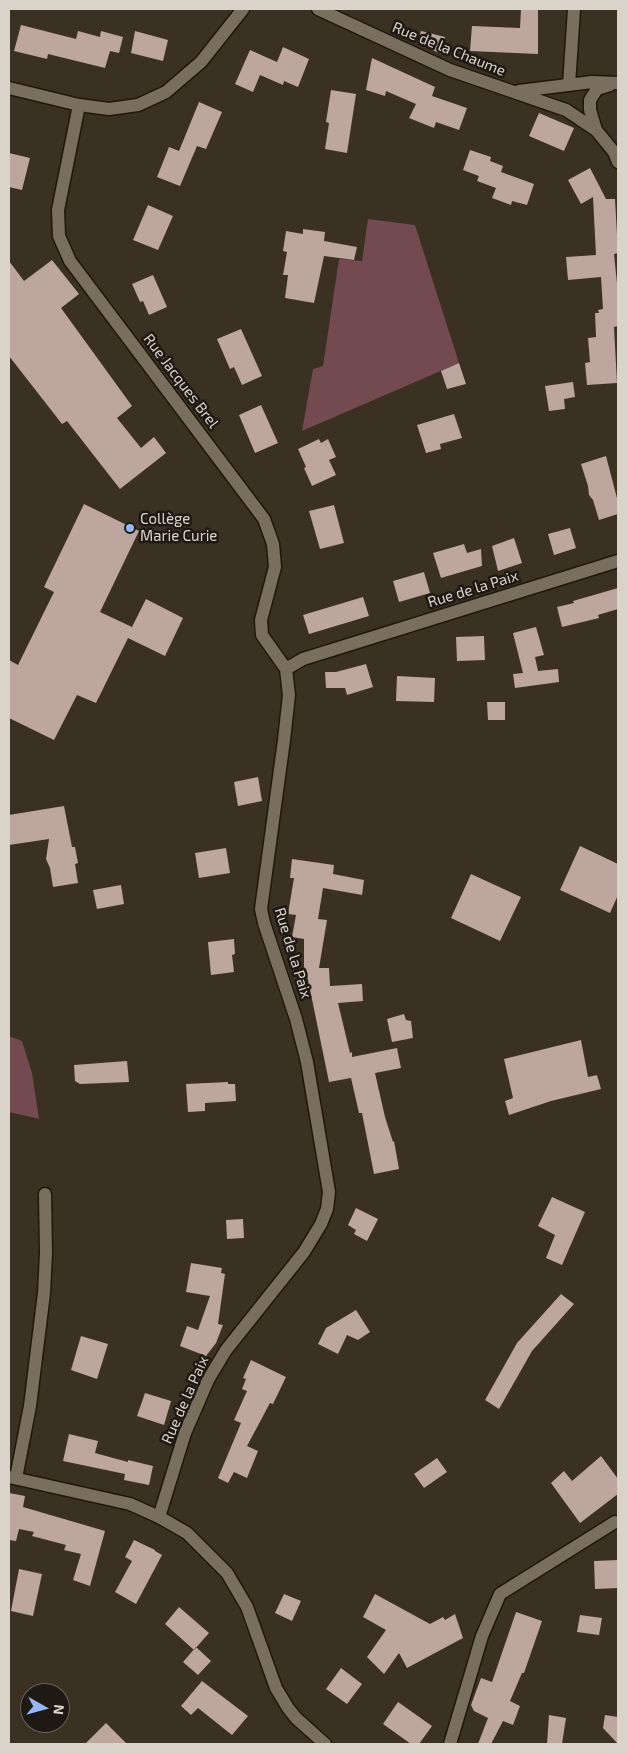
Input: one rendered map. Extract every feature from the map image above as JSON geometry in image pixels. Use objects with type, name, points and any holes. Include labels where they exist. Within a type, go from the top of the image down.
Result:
[{"type":"street","points":[[9,88],[79,105],[109,109],[138,105],[166,92],[201,62],[243,9]]},
{"type":"street","name":"Rue de la Chaume","points":[[318,9],[450,70],[566,110],[596,130]]},
{"type":"street","points":[[569,85],[574,9]]},
{"type":"street","name":"Rue de la Chaume","points":[[515,92],[592,82],[617,83]]},
{"type":"street","points":[[617,83],[597,89],[590,100],[590,110],[596,130],[614,152],[618,162]]},
{"type":"street","name":"Rue Jacques Brel","points":[[79,105],[58,210],[59,236],[70,261],[264,519],[273,544],[275,561],[261,620],[262,635],[286,669]]},
{"type":"street","name":"Rue de la Paix","points":[[159,1516],[185,1434],[208,1380],[226,1350],[304,1252],[321,1224],[327,1209],[329,1192],[307,1062],[296,1019],[261,909],[289,694],[286,669],[303,659],[618,561]]},
{"type":"street","points":[[45,1194],[46,1253],[44,1293],[30,1406],[12,1477],[130,1504],[159,1516],[186,1533],[227,1573],[247,1607],[276,1688],[296,1718],[325,1744]]},
{"type":"street","points":[[450,1744],[482,1636],[500,1594],[615,1522]]},
{"type":"shaded area","points":[[368,219],[415,225],[459,363],[302,431],[313,369],[323,366],[339,259],[362,261]]},
{"type":"shaded area","points":[[9,1036],[22,1041],[32,1073],[39,1119],[9,1112]]},
{"type":"building","points":[[521,9],[538,9],[538,54],[470,51],[472,26],[520,28]]},
{"type":"building","points":[[21,25],[76,39],[78,31],[100,37],[101,31],[123,37],[119,53],[110,51],[105,68],[48,54],[47,59],[14,51]]},
{"type":"building","points":[[135,31],[168,40],[163,61],[131,53]]},
{"type":"building","points":[[421,31],[445,37],[441,54],[418,43]]},
{"type":"building","points":[[283,47],[309,59],[298,87],[284,81],[283,85],[260,75],[253,92],[235,84],[250,50],[277,62]]},
{"type":"building","points":[[372,58],[435,87],[432,96],[467,108],[459,130],[436,122],[434,128],[409,118],[416,104],[386,91],[385,96],[366,90]]},
{"type":"building","points":[[331,90],[356,94],[347,153],[325,149],[329,123],[326,122]]},
{"type":"building","points":[[199,102],[222,112],[206,149],[197,146],[180,186],[157,177],[169,147],[179,151]]},
{"type":"building","points":[[539,113],[574,128],[564,151],[529,136]]},
{"type":"building","points":[[470,150],[491,157],[490,161],[503,166],[501,172],[534,184],[527,205],[512,201],[511,205],[492,198],[496,188],[477,181],[479,176],[463,170]]},
{"type":"building","points":[[9,153],[30,158],[22,190],[9,187]]},
{"type":"building","points":[[590,168],[606,199],[615,199],[618,253],[614,254],[618,293],[618,326],[614,327],[617,383],[587,385],[585,363],[590,362],[588,338],[596,337],[595,313],[599,313],[598,310],[603,309],[601,277],[568,280],[566,257],[596,255],[593,197],[581,204],[568,180]]},
{"type":"building","points":[[148,205],[173,216],[158,250],[133,240]]},
{"type":"building","points":[[303,229],[325,232],[324,241],[357,247],[354,260],[324,256],[314,303],[285,298],[288,275],[283,275],[287,252],[283,251],[286,231],[303,234]]},
{"type":"building","points":[[52,260],[79,294],[61,308],[132,406],[117,418],[141,448],[154,437],[166,453],[120,489],[67,421],[62,424],[9,356],[9,261],[24,281]]},
{"type":"building","points":[[153,275],[167,307],[149,315],[143,301],[140,302],[132,284]]},
{"type":"building","points":[[241,329],[262,376],[242,385],[234,367],[230,369],[217,339]]},
{"type":"building","points":[[459,363],[466,384],[447,389],[441,371]]},
{"type":"building","points":[[573,382],[575,397],[564,399],[565,409],[549,411],[545,386]]},
{"type":"building","points":[[261,405],[278,443],[255,453],[239,415]]},
{"type":"building","points":[[454,414],[462,438],[440,444],[441,449],[426,453],[417,425]]},
{"type":"building","points":[[319,439],[321,443],[328,439],[336,457],[329,460],[336,475],[312,486],[298,449]]},
{"type":"building","points":[[606,456],[618,502],[618,514],[599,520],[593,500],[589,495],[581,464]]},
{"type":"building","points":[[84,504],[139,531],[100,612],[132,627],[146,599],[183,618],[165,656],[128,638],[96,703],[77,695],[54,740],[9,718],[9,660],[18,665],[54,592],[44,587]]},
{"type":"building","points":[[334,505],[344,543],[320,549],[309,511]]},
{"type":"building","points":[[570,528],[576,548],[554,555],[548,534]]},
{"type":"building","points":[[514,538],[522,563],[498,571],[492,546]]},
{"type":"building","points":[[464,544],[467,553],[481,549],[482,566],[441,578],[433,553]]},
{"type":"building","points":[[424,572],[430,593],[399,602],[393,581]]},
{"type":"building","points":[[618,588],[618,609],[598,615],[599,618],[562,627],[557,607]]},
{"type":"building","points":[[363,597],[369,616],[309,634],[303,615]]},
{"type":"building","points":[[536,627],[544,655],[535,657],[538,671],[558,669],[559,682],[515,688],[513,674],[523,673],[513,633]]},
{"type":"building","points":[[484,636],[485,660],[457,661],[456,637]]},
{"type":"building","points":[[366,664],[373,687],[347,695],[345,688],[326,688],[325,672],[336,672]]},
{"type":"building","points":[[397,676],[435,678],[434,702],[396,701]]},
{"type":"building","points":[[487,702],[505,702],[505,720],[488,720]]},
{"type":"building","points":[[258,777],[262,801],[238,806],[234,782]]},
{"type":"building","points":[[64,806],[72,847],[75,847],[78,863],[75,864],[78,883],[53,887],[50,868],[46,859],[49,839],[9,845],[9,815]]},
{"type":"building","points":[[580,846],[618,864],[618,895],[610,913],[560,890]]},
{"type":"building","points":[[226,848],[230,873],[199,878],[195,853]]},
{"type":"building","points":[[292,859],[334,865],[333,874],[364,880],[362,895],[323,888],[318,919],[327,920],[319,968],[329,968],[330,986],[362,984],[363,1001],[338,1003],[352,1057],[397,1048],[401,1068],[375,1073],[385,1117],[394,1141],[399,1169],[374,1174],[362,1113],[359,1113],[351,1078],[329,1082],[307,975],[304,975],[304,939],[292,937],[296,915],[288,914],[294,878],[290,878]]},
{"type":"building","points":[[471,874],[521,897],[500,941],[451,918]]},
{"type":"building","points":[[121,885],[124,904],[97,909],[93,890]]},
{"type":"building","points":[[234,939],[235,954],[232,955],[234,972],[211,975],[208,942]]},
{"type":"building","points":[[404,1014],[406,1020],[411,1021],[413,1038],[392,1042],[387,1019]]},
{"type":"building","points":[[581,1040],[588,1077],[597,1075],[601,1089],[551,1101],[509,1115],[505,1101],[513,1098],[504,1059]]},
{"type":"building","points":[[127,1061],[129,1082],[80,1084],[75,1081],[74,1065]]},
{"type":"building","points":[[228,1082],[228,1084],[235,1084],[236,1101],[205,1103],[205,1111],[188,1112],[186,1084]]},
{"type":"building","points":[[552,1197],[585,1212],[562,1265],[546,1258],[555,1235],[538,1226]]},
{"type":"building","points":[[356,1208],[378,1219],[367,1241],[354,1234],[356,1230],[348,1225]]},
{"type":"building","points":[[243,1219],[244,1238],[227,1239],[226,1220]]},
{"type":"building","points":[[191,1263],[222,1268],[221,1273],[225,1274],[218,1324],[223,1325],[216,1343],[206,1356],[180,1346],[187,1326],[198,1330],[210,1296],[186,1292]]},
{"type":"building","points":[[561,1294],[574,1304],[532,1351],[499,1409],[485,1400],[517,1343]]},
{"type":"building","points":[[356,1310],[370,1332],[358,1340],[347,1335],[338,1354],[318,1344],[326,1328]]},
{"type":"building","points":[[81,1336],[108,1344],[97,1379],[71,1370]]},
{"type":"building","points":[[251,1360],[286,1377],[273,1404],[270,1403],[247,1446],[258,1451],[247,1478],[234,1472],[228,1483],[218,1478],[241,1423],[234,1420],[247,1391],[242,1389],[246,1379],[243,1378]]},
{"type":"building","points":[[145,1393],[171,1401],[164,1425],[137,1416]]},
{"type":"building","points":[[69,1434],[98,1441],[95,1453],[128,1462],[128,1460],[153,1466],[149,1485],[124,1480],[125,1474],[63,1461]]},
{"type":"building","points":[[601,1456],[618,1479],[618,1494],[580,1523],[551,1483],[564,1471],[572,1481]]},
{"type":"building","points":[[437,1458],[447,1472],[424,1488],[414,1474]]},
{"type":"building","points":[[9,1493],[25,1496],[23,1507],[105,1531],[90,1586],[73,1580],[81,1554],[64,1550],[66,1545],[32,1536],[34,1532],[19,1529],[16,1541],[9,1540]]},
{"type":"building","points":[[134,1540],[162,1555],[136,1604],[115,1592],[132,1561],[125,1557]]},
{"type":"building","points":[[618,1560],[618,1588],[595,1589],[594,1561]]},
{"type":"building","points":[[19,1569],[42,1574],[33,1616],[11,1611]]},
{"type":"building","points":[[284,1594],[301,1601],[292,1621],[275,1613]]},
{"type":"building","points":[[375,1594],[430,1624],[443,1617],[445,1620],[455,1614],[463,1638],[407,1668],[399,1653],[384,1674],[367,1657],[386,1630],[363,1617]]},
{"type":"building","points":[[179,1607],[209,1633],[194,1650],[165,1624]]},
{"type":"building","points":[[516,1612],[542,1621],[524,1673],[522,1673],[510,1701],[520,1706],[513,1725],[503,1721],[491,1744],[478,1744],[488,1718],[474,1711],[471,1705],[481,1678],[492,1682]]},
{"type":"building","points":[[580,1615],[602,1618],[599,1635],[577,1632]]},
{"type":"building","points":[[196,1647],[211,1661],[198,1675],[183,1662]]},
{"type":"building","points":[[341,1668],[362,1684],[347,1704],[326,1689]]},
{"type":"building","points":[[202,1681],[248,1716],[232,1735],[198,1708],[191,1715],[181,1706]]},
{"type":"building","points":[[398,1702],[432,1726],[419,1744],[411,1744],[383,1724]]},
{"type":"building","points":[[549,1715],[566,1718],[562,1744],[547,1744]]},
{"type":"building","points":[[605,1715],[618,1717],[618,1744],[603,1728]]},
{"type":"building","points":[[106,1723],[127,1744],[85,1744]]},
{"type":"place","name":"Collège Marie Curie","points":[[130,528]]}]
